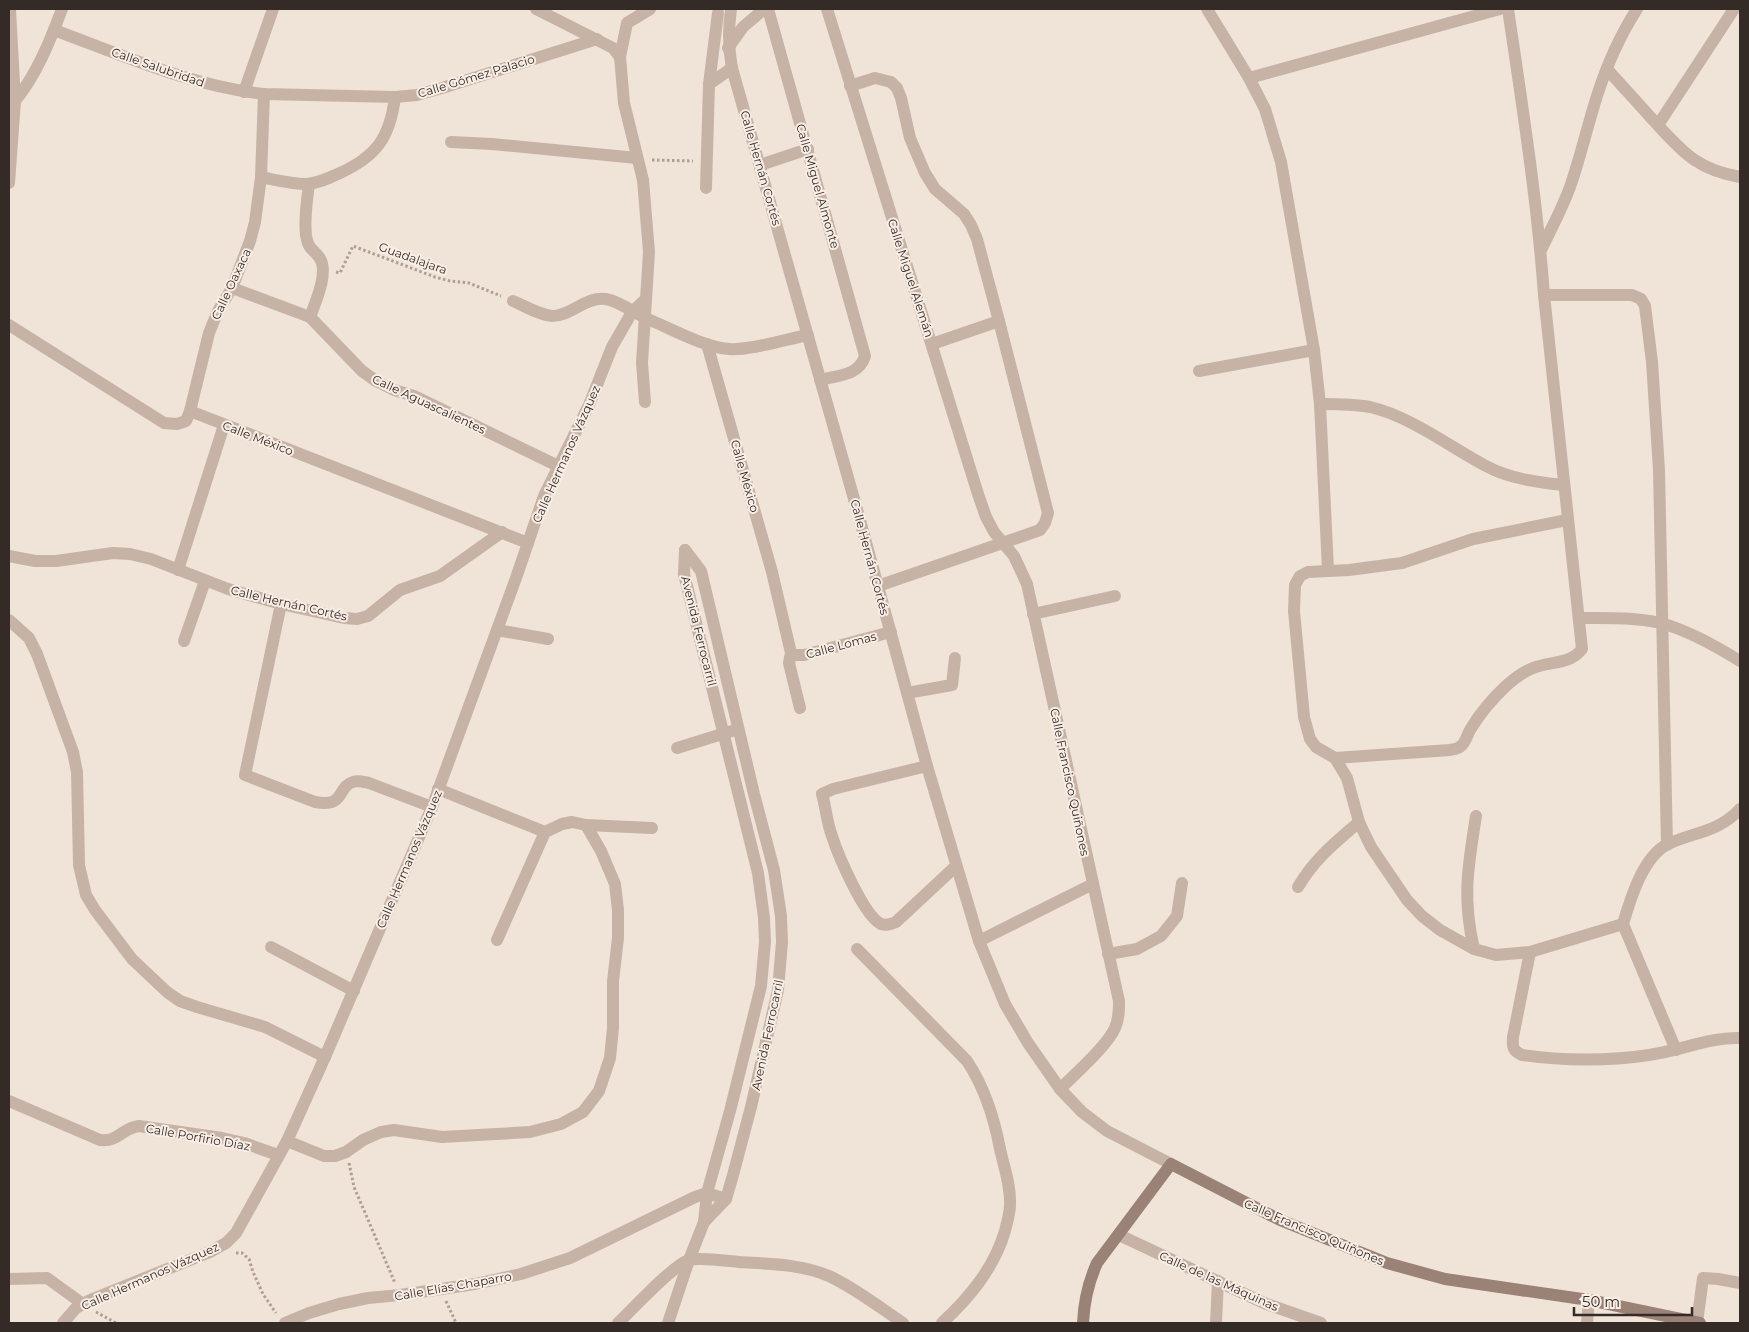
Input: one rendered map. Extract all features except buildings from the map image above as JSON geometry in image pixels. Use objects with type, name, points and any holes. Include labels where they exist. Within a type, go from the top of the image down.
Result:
[{"type":"street","points":[[9,183],[15,101],[10,9]]},
{"type":"street","points":[[15,101],[35,72],[62,9]]},
{"type":"street","points":[[244,92],[273,9]]},
{"type":"street","points":[[536,9],[613,48],[620,57]]},
{"type":"street","points":[[645,402],[642,363],[648,252],[643,159],[624,103],[620,57],[627,23],[650,9]]},
{"type":"street","name":"Calle Hernán Cortés","points":[[731,9],[728,48],[732,68],[927,766],[979,941],[1005,1004],[1028,1043],[1060,1089],[1082,1112],[1107,1131],[1171,1164]]},
{"type":"street","points":[[728,48],[743,27],[764,9]]},
{"type":"street","name":"Calle Miguel Almonte","points":[[768,9],[865,356],[862,364],[855,372],[820,380]]},
{"type":"street","name":"Calle Miguel Alemán","points":[[827,9],[978,494],[986,517],[1003,544]]},
{"type":"street","points":[[1206,9],[1249,78],[1265,109],[1281,162],[1314,350],[1320,404],[1328,570]]},
{"type":"street","points":[[1249,78],[1500,9]]},
{"type":"street","points":[[1335,758],[1459,748],[1465,742],[1470,730],[1486,707],[1522,673],[1534,667],[1577,656],[1582,649],[1527,135],[1508,9]]},
{"type":"street","points":[[1540,250],[1560,213],[1570,187],[1606,69],[1637,9]]},
{"type":"street","points":[[1658,125],[1734,9]]},
{"type":"street","points":[[706,188],[708,84],[718,13]]},
{"type":"street","name":"Calle Salubridad","points":[[54,30],[174,74],[214,86],[264,94]]},
{"type":"street","name":"Calle Gómez Palacio","points":[[264,94],[395,97],[417,95],[596,39]]},
{"type":"street","points":[[708,84],[732,68]]},
{"type":"street","points":[[1606,69],[1677,147],[1692,160],[1714,170],[1740,176]]},
{"type":"street","points":[[850,86],[876,78],[890,82],[896,88],[901,98],[910,138],[925,173],[940,194],[964,214],[971,225],[977,239],[999,321],[1048,513],[1045,523],[1040,530],[878,586]]},
{"type":"street","name":"Calle Oaxaca","points":[[190,411],[209,333],[218,311],[232,288],[256,222],[261,177],[264,94]]},
{"type":"street","points":[[261,177],[295,184],[309,184],[322,182],[352,168],[379,146],[388,132],[393,115],[395,97]]},
{"type":"street","points":[[451,142],[492,144],[643,159]]},
{"type":"street","points":[[760,165],[808,149]]},
{"type":"street","points":[[309,184],[305,222],[306,236],[311,250],[322,264],[320,290],[310,317]]},
{"type":"street","name":"Calle Aguascalientes","points":[[232,288],[310,317],[362,371],[376,382],[414,396],[558,466]]},
{"type":"street","points":[[1544,295],[1632,295],[1641,299],[1645,306],[1652,362],[1659,470],[1667,845]]},
{"type":"street","points":[[512,301],[542,314],[552,316],[569,312],[593,300],[603,299],[612,301],[644,318],[707,344],[731,350],[808,335]]},
{"type":"street","name":"Calle Hermanos Vázquez","points":[[63,1323],[76,1308],[90,1300],[206,1253],[226,1243],[236,1233],[278,1154],[287,1141],[354,991],[432,807],[541,505],[558,466],[589,405],[612,347],[632,312],[646,299]]},
{"type":"street","points":[[932,344],[999,321]]},
{"type":"street","points":[[9,325],[164,423],[177,424],[186,421],[190,411]]},
{"type":"street","name":"Calle México","points":[[707,344],[772,572],[791,653],[789,663],[800,708]]},
{"type":"street","points":[[1200,371],[1314,350]]},
{"type":"street","points":[[1320,404],[1370,407],[1390,414],[1437,436],[1487,467],[1510,476],[1564,485]]},
{"type":"street","name":"Calle México","points":[[190,411],[528,543]]},
{"type":"street","points":[[178,570],[224,424]]},
{"type":"street","points":[[1567,520],[1473,539],[1402,564],[1308,572],[1300,576],[1295,585],[1294,611],[1306,729],[1316,747],[1335,758],[1347,778],[1359,822],[1371,847],[1407,900],[1422,916],[1440,930],[1474,949],[1496,956],[1530,952],[1623,924]]},
{"type":"street","name":"Calle Hernán Cortés","points":[[9,556],[35,561],[56,561],[113,553],[130,554],[151,559],[228,589],[281,604],[344,618],[357,619],[368,616],[400,590],[440,576],[502,532]]},
{"type":"street","name":"Calle Francisco Quiñones","points":[[1003,544],[1014,556],[1027,584],[1119,1001],[1119,1015],[1110,1037],[1060,1089]]},
{"type":"street","name":"Avenida Ferrocarril","points":[[668,1323],[704,1222],[707,1193],[730,1111],[760,986],[765,942],[758,873],[684,574],[685,550],[701,571],[774,870],[781,916],[782,942],[778,990],[752,1107],[726,1199],[704,1222]]},
{"type":"street","points":[[184,641],[205,581]]},
{"type":"street","points":[[1033,614],[1115,596]]},
{"type":"street","points":[[281,604],[245,775],[315,802],[325,804],[340,797],[351,782],[358,781],[369,783],[432,807]]},
{"type":"street","points":[[1580,618],[1633,619],[1662,624],[1702,641],[1740,661]]},
{"type":"street","points":[[9,620],[29,638],[37,654],[73,752],[77,772],[79,865],[86,895],[94,910],[132,959],[174,997],[198,1007],[265,1027],[325,1057]]},
{"type":"street","points":[[497,630],[548,639]]},
{"type":"street","name":"Calle Lomas","points":[[791,653],[798,656],[804,655],[891,632]]},
{"type":"street","points":[[907,693],[952,685],[955,658]]},
{"type":"street","points":[[677,748],[739,730]]},
{"type":"street","points":[[927,766],[833,789],[822,794],[832,836],[843,865],[864,905],[877,921],[884,925],[891,925],[896,922],[956,866]]},
{"type":"street","points":[[438,789],[545,832]]},
{"type":"street","points":[[1676,1050],[1623,924],[1646,866],[1656,853],[1667,845],[1719,826],[1732,818],[1740,809]]},
{"type":"street","points":[[1474,949],[1467,910],[1466,887],[1467,869],[1476,816]]},
{"type":"street","points":[[497,940],[545,832],[562,824],[572,822],[586,825],[652,828]]},
{"type":"street","points":[[1298,887],[1318,858],[1359,822]]},
{"type":"street","points":[[287,1141],[324,1156],[335,1156],[346,1152],[363,1140],[380,1132],[394,1130],[442,1137],[530,1132],[561,1124],[583,1112],[598,1091],[610,1058],[613,1028],[613,981],[618,938],[618,910],[615,884],[601,850],[586,825]]},
{"type":"street","points":[[1108,954],[1137,949],[1161,936],[1177,916],[1182,883]]},
{"type":"street","points":[[979,941],[1093,884]]},
{"type":"street","points":[[764,918],[781,916]]},
{"type":"street","points":[[271,947],[354,991]]},
{"type":"street","points":[[857,949],[967,1061],[978,1078],[987,1098],[996,1127],[1009,1189],[1008,1221],[993,1261],[979,1284],[942,1323]]},
{"type":"street","points":[[1530,952],[1514,1022],[1512,1047],[1516,1053],[1531,1057],[1624,1058],[1676,1050],[1716,1039],[1740,1038]]},
{"type":"street","name":"Calle Porfirio Díaz","points":[[9,1101],[100,1140],[110,1141],[130,1127],[139,1126],[222,1138],[278,1154]]},
{"type":"street","points":[[1084,1323],[1084,1299],[1097,1263],[1171,1164]]},
{"type":"street","name":"Calle Francisco Quiñones","points":[[1171,1164],[1280,1220],[1388,1263],[1445,1279],[1590,1300],[1699,1323]]},
{"type":"street","points":[[707,1193],[726,1199]]},
{"type":"street","name":"Calle Elías Chaparro","points":[[282,1320],[368,1298],[400,1296],[475,1284],[521,1274],[570,1258],[680,1204],[707,1193]]},
{"type":"street","name":"Calle de las Máquinas","points":[[1119,1235],[1264,1303],[1321,1323]]},
{"type":"street","points":[[618,1323],[672,1270],[689,1260],[720,1260],[789,1265],[808,1269],[828,1275],[841,1282],[903,1323]]},
{"type":"street","points":[[9,1279],[47,1278],[83,1304]]},
{"type":"street","points":[[1699,1323],[1703,1278],[1718,1278],[1740,1283]]},
{"type":"street","points":[[1216,1323],[1218,1282]]},
{"type":"street","points":[[1587,1323],[1590,1300]]},
{"type":"path","points":[[643,159],[706,162]]},
{"type":"path","name":"Guadalajara","points":[[322,264],[340,273],[353,246],[435,277],[469,283],[512,301]]},
{"type":"path","points":[[346,1152],[354,1187],[400,1296]]},
{"type":"path","points":[[206,1253],[242,1253],[249,1259],[262,1294],[282,1320]]},
{"type":"path","points":[[440,1289],[456,1319],[456,1323]]},
{"type":"path","points":[[83,1304],[116,1323]]}]
